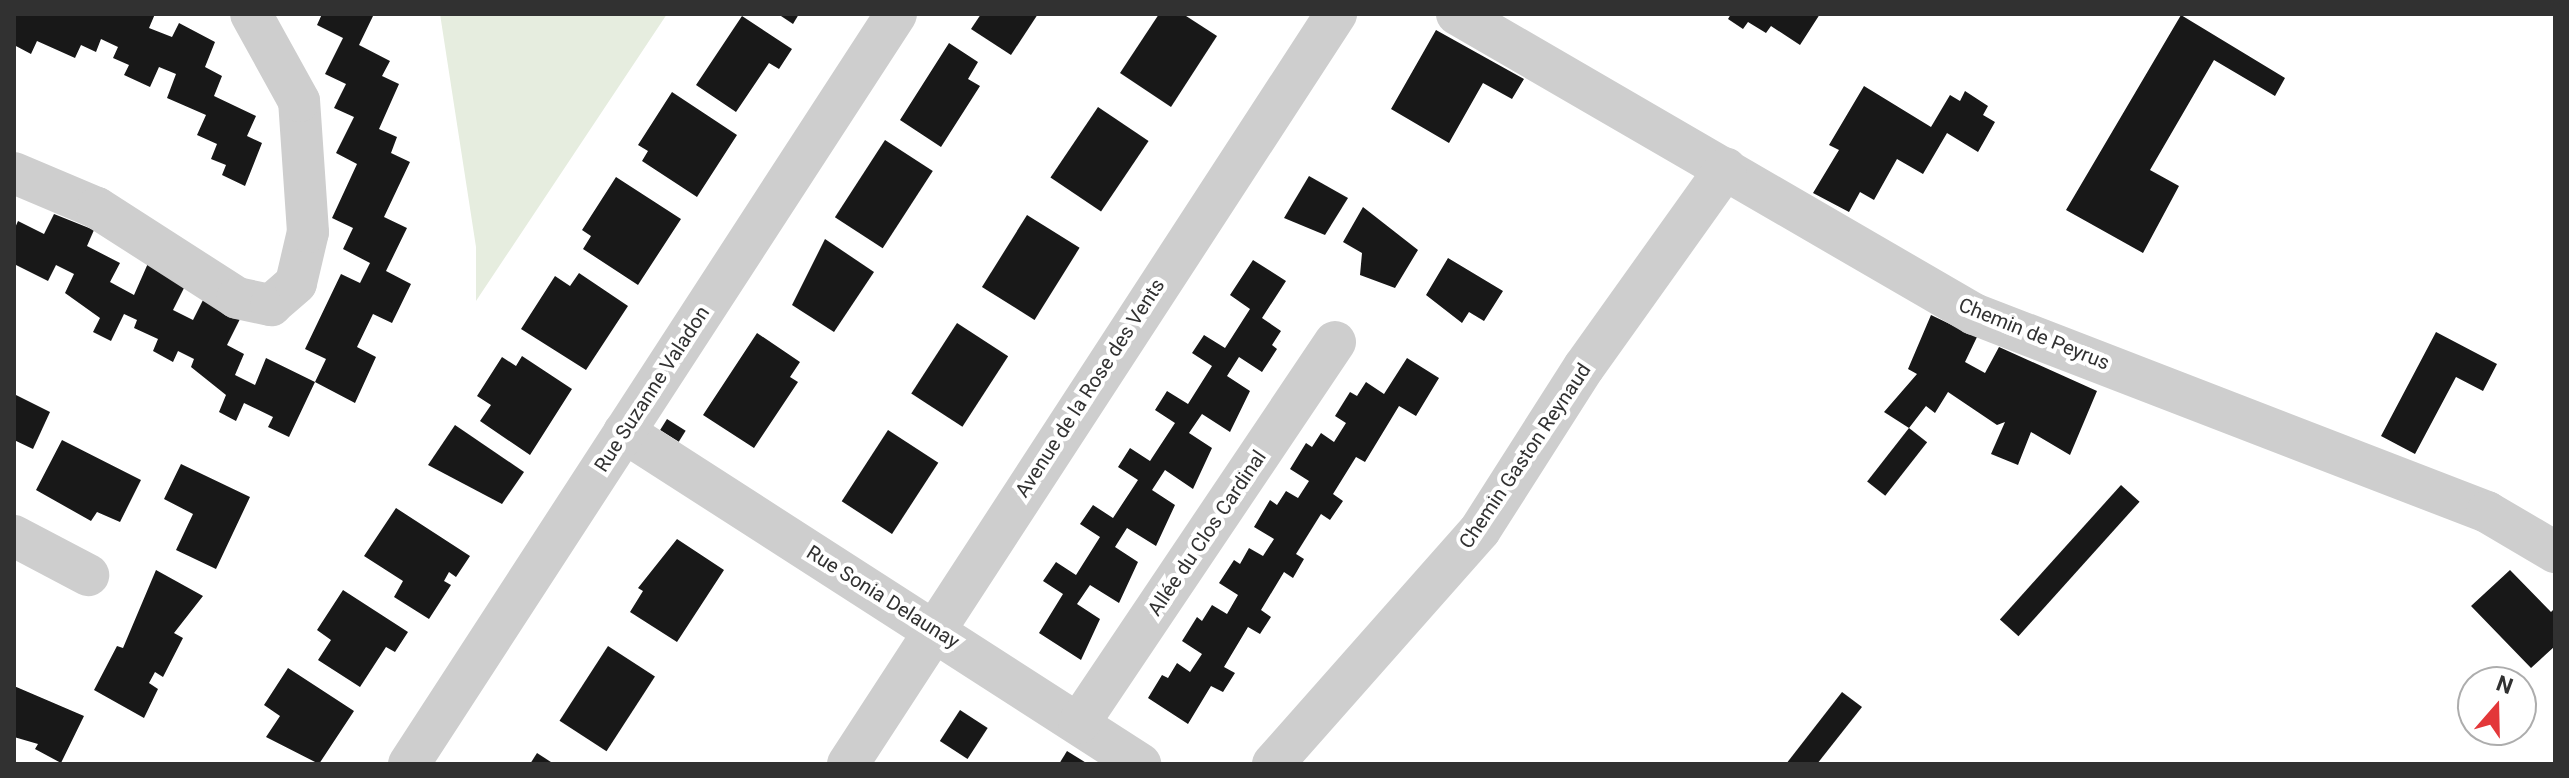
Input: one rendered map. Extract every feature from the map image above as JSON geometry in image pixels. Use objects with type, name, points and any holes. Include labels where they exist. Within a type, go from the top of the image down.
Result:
[{"type":"street","points":[[14,173],[97,208],[237,298],[271,305],[296,283],[308,232],[299,101],[251,14]]},
{"type":"street","name":"Rue Suzanne Valadon","points":[[409,764],[896,14]]},
{"type":"street","name":"Avenue de la Rose des Vents","points":[[848,764],[1336,14]]},
{"type":"street","name":"Chemin de Peyrus","points":[[1457,14],[1726,168],[1759,195],[1974,314],[2487,512],[2555,552]]},
{"type":"street","name":"Chemin Gaston Reynaud","points":[[1273,764],[1480,530],[1584,367],[1726,168]]},
{"type":"street","name":"Allée du Clos Cardinal","points":[[1079,723],[1335,342]]},
{"type":"street","name":"Rue Sonia Delaunay","points":[[624,432],[936,629],[1140,764]]},
{"type":"street","points":[[14,536],[88,575]]},
{"type":"shaded area","points":[[440,14],[667,14],[476,301],[476,247]]},
{"type":"building","points":[[14,14],[155,14],[149,28],[172,37],[179,23],[215,42],[205,67],[222,76],[214,96],[256,116],[247,136],[262,143],[245,186],[222,175],[226,165],[211,159],[217,144],[197,135],[206,115],[167,98],[176,74],[159,67],[150,87],[124,75],[129,65],[113,58],[118,47],[101,39],[96,52],[81,45],[75,58],[37,41],[31,54],[14,45]]},
{"type":"building","points":[[322,14],[374,14],[359,45],[390,61],[382,76],[399,84],[379,129],[397,137],[391,153],[410,162],[384,217],[407,228],[386,271],[411,284],[392,323],[373,314],[357,347],[376,357],[355,403],[315,382],[326,359],[305,349],[341,274],[360,283],[370,263],[343,249],[353,228],[332,218],[357,164],[336,153],[354,117],[334,108],[346,84],[325,74],[343,38],[317,25]]},
{"type":"building","points":[[778,14],[799,14],[793,24]]},
{"type":"building","points":[[981,14],[1038,14],[1011,55],[971,29]]},
{"type":"building","points":[[1159,14],[1183,14],[1217,36],[1171,107],[1120,73]]},
{"type":"building","points":[[1731,14],[1820,14],[1800,45],[1771,26],[1766,33],[1748,22],[1743,29],[1728,19]]},
{"type":"building","points":[[2181,15],[2285,78],[2275,96],[2214,60],[2150,170],[2179,186],[2143,253],[2066,210]]},
{"type":"building","points":[[742,16],[792,49],[779,69],[769,63],[736,112],[696,85]]},
{"type":"building","points":[[1436,30],[1524,79],[1512,99],[1483,83],[1449,143],[1391,109]]},
{"type":"building","points":[[949,43],[978,62],[968,79],[980,86],[941,147],[900,120]]},
{"type":"building","points":[[1864,86],[1931,127],[1950,95],[1960,101],[1965,91],[1988,106],[1983,115],[1995,122],[1978,152],[1947,133],[1923,174],[1897,159],[1874,200],[1860,192],[1849,212],[1813,193],[1839,150],[1829,145]]},
{"type":"building","points":[[672,92],[737,135],[697,197],[642,161],[648,151],[638,145]]},
{"type":"building","points":[[1098,107],[1149,141],[1101,212],[1050,177]]},
{"type":"building","points":[[885,140],[933,171],[883,248],[835,217]]},
{"type":"building","points":[[1309,176],[1348,198],[1325,235],[1284,218]]},
{"type":"building","points":[[616,177],[681,219],[638,285],[583,249],[591,236],[582,230]]},
{"type":"building","points":[[1363,207],[1418,250],[1395,288],[1360,275],[1362,253],[1343,242]]},
{"type":"building","points":[[54,214],[94,230],[87,246],[120,263],[110,282],[134,295],[149,261],[185,286],[173,310],[193,320],[204,298],[242,315],[227,345],[244,354],[235,375],[255,385],[266,358],[315,382],[289,437],[268,427],[273,417],[244,403],[236,421],[219,412],[226,395],[191,367],[194,359],[178,351],[173,362],[153,351],[158,339],[134,328],[137,320],[124,314],[111,341],[93,332],[100,318],[65,293],[74,274],[56,265],[48,281],[14,264],[14,230],[18,221],[44,234]]},
{"type":"building","points":[[1027,215],[1080,248],[1035,320],[982,287]]},
{"type":"building","points":[[825,239],[874,272],[834,332],[792,305]]},
{"type":"building","points":[[1448,258],[1503,291],[1484,321],[1469,312],[1462,323],[1426,295]]},
{"type":"building","points":[[1253,260],[1286,281],[1262,318],[1281,331],[1272,345],[1277,349],[1262,372],[1239,357],[1227,376],[1250,391],[1230,432],[1202,414],[1189,433],[1212,448],[1193,489],[1165,470],[1152,490],[1175,505],[1156,546],[1127,528],[1115,547],[1138,562],[1119,603],[1090,585],[1077,604],[1100,619],[1081,660],[1039,633],[1063,594],[1043,581],[1056,562],[1076,575],[1100,537],[1080,524],[1093,505],[1113,518],[1138,480],[1118,467],[1130,448],[1150,461],[1175,423],[1155,410],[1167,391],[1188,404],[1212,366],[1192,353],[1204,335],[1225,348],[1250,309],[1230,295]]},
{"type":"building","points":[[579,273],[628,306],[586,370],[521,329],[555,276],[570,286]]},
{"type":"building","points":[[1931,315],[1977,337],[1965,362],[1985,373],[1999,347],[2097,391],[2070,455],[2031,432],[2018,465],[1991,454],[2005,422],[1997,425],[1948,392],[1935,413],[1926,406],[1909,428],[1884,412],[1917,374],[1908,369]]},
{"type":"building","points":[[957,323],[1008,356],[962,427],[911,393]]},
{"type":"building","points":[[2436,332],[2497,364],[2483,391],[2456,377],[2415,454],[2381,436]]},
{"type":"building","points":[[757,333],[800,362],[790,377],[798,382],[754,448],[703,415]]},
{"type":"building","points":[[522,356],[572,389],[530,455],[480,421],[491,405],[477,396],[502,357],[516,366]]},
{"type":"building","points":[[1407,358],[1439,378],[1416,416],[1399,406],[1365,462],[1356,457],[1333,494],[1343,501],[1330,520],[1321,514],[1296,554],[1304,559],[1293,578],[1284,572],[1261,610],[1271,617],[1260,634],[1248,627],[1224,667],[1235,673],[1223,692],[1211,686],[1188,724],[1148,698],[1162,675],[1168,678],[1177,663],[1190,672],[1202,654],[1182,641],[1197,617],[1202,621],[1212,605],[1227,614],[1238,595],[1219,583],[1234,560],[1240,564],[1249,548],[1263,556],[1274,539],[1254,527],[1270,500],[1277,505],[1286,491],[1298,498],[1309,481],[1290,469],[1306,443],[1312,447],[1321,433],[1334,442],[1346,423],[1335,416],[1350,392],[1357,396],[1366,382],[1384,394]]},
{"type":"building","points":[[14,394],[50,412],[33,449],[14,440]]},
{"type":"building","points":[[667,419],[686,431],[679,442],[660,430]]},
{"type":"building","points":[[455,425],[524,472],[502,504],[428,465]]},
{"type":"building","points":[[1909,428],[1927,442],[1885,496],[1867,482]]},
{"type":"building","points":[[888,430],[938,463],[892,534],[842,501]]},
{"type":"building","points":[[62,440],[141,480],[120,522],[97,512],[91,521],[36,490]]},
{"type":"building","points":[[181,464],[250,497],[216,569],[176,550],[193,514],[164,499]]},
{"type":"building","points":[[2121,485],[2140,502],[2018,636],[2000,620]]},
{"type":"building","points":[[396,508],[470,556],[456,577],[449,572],[444,581],[451,585],[429,619],[394,597],[403,581],[364,556]]},
{"type":"building","points":[[677,539],[724,570],[677,642],[630,612],[643,591],[638,588]]},
{"type":"building","points":[[156,570],[203,596],[174,633],[183,638],[163,677],[155,672],[149,683],[158,689],[144,718],[94,690],[117,646],[123,648]]},
{"type":"building","points":[[2510,570],[2551,612],[2555,608],[2555,646],[2533,666],[2529,666],[2471,606]]},
{"type":"building","points":[[343,590],[408,632],[395,652],[386,647],[360,687],[318,660],[331,640],[317,630]]},
{"type":"building","points":[[608,646],[655,676],[606,751],[560,721]]},
{"type":"building","points":[[288,668],[354,711],[319,764],[266,737],[280,716],[264,705]]},
{"type":"building","points":[[14,686],[84,716],[61,763],[35,749],[38,744],[14,737]]},
{"type":"building","points":[[1842,692],[1862,707],[1817,764],[1786,764]]},
{"type":"building","points":[[960,710],[988,728],[968,759],[940,741]]},
{"type":"building","points":[[1067,751],[1088,764],[1059,764]]},
{"type":"building","points":[[537,753],[554,764],[530,764]]}]
